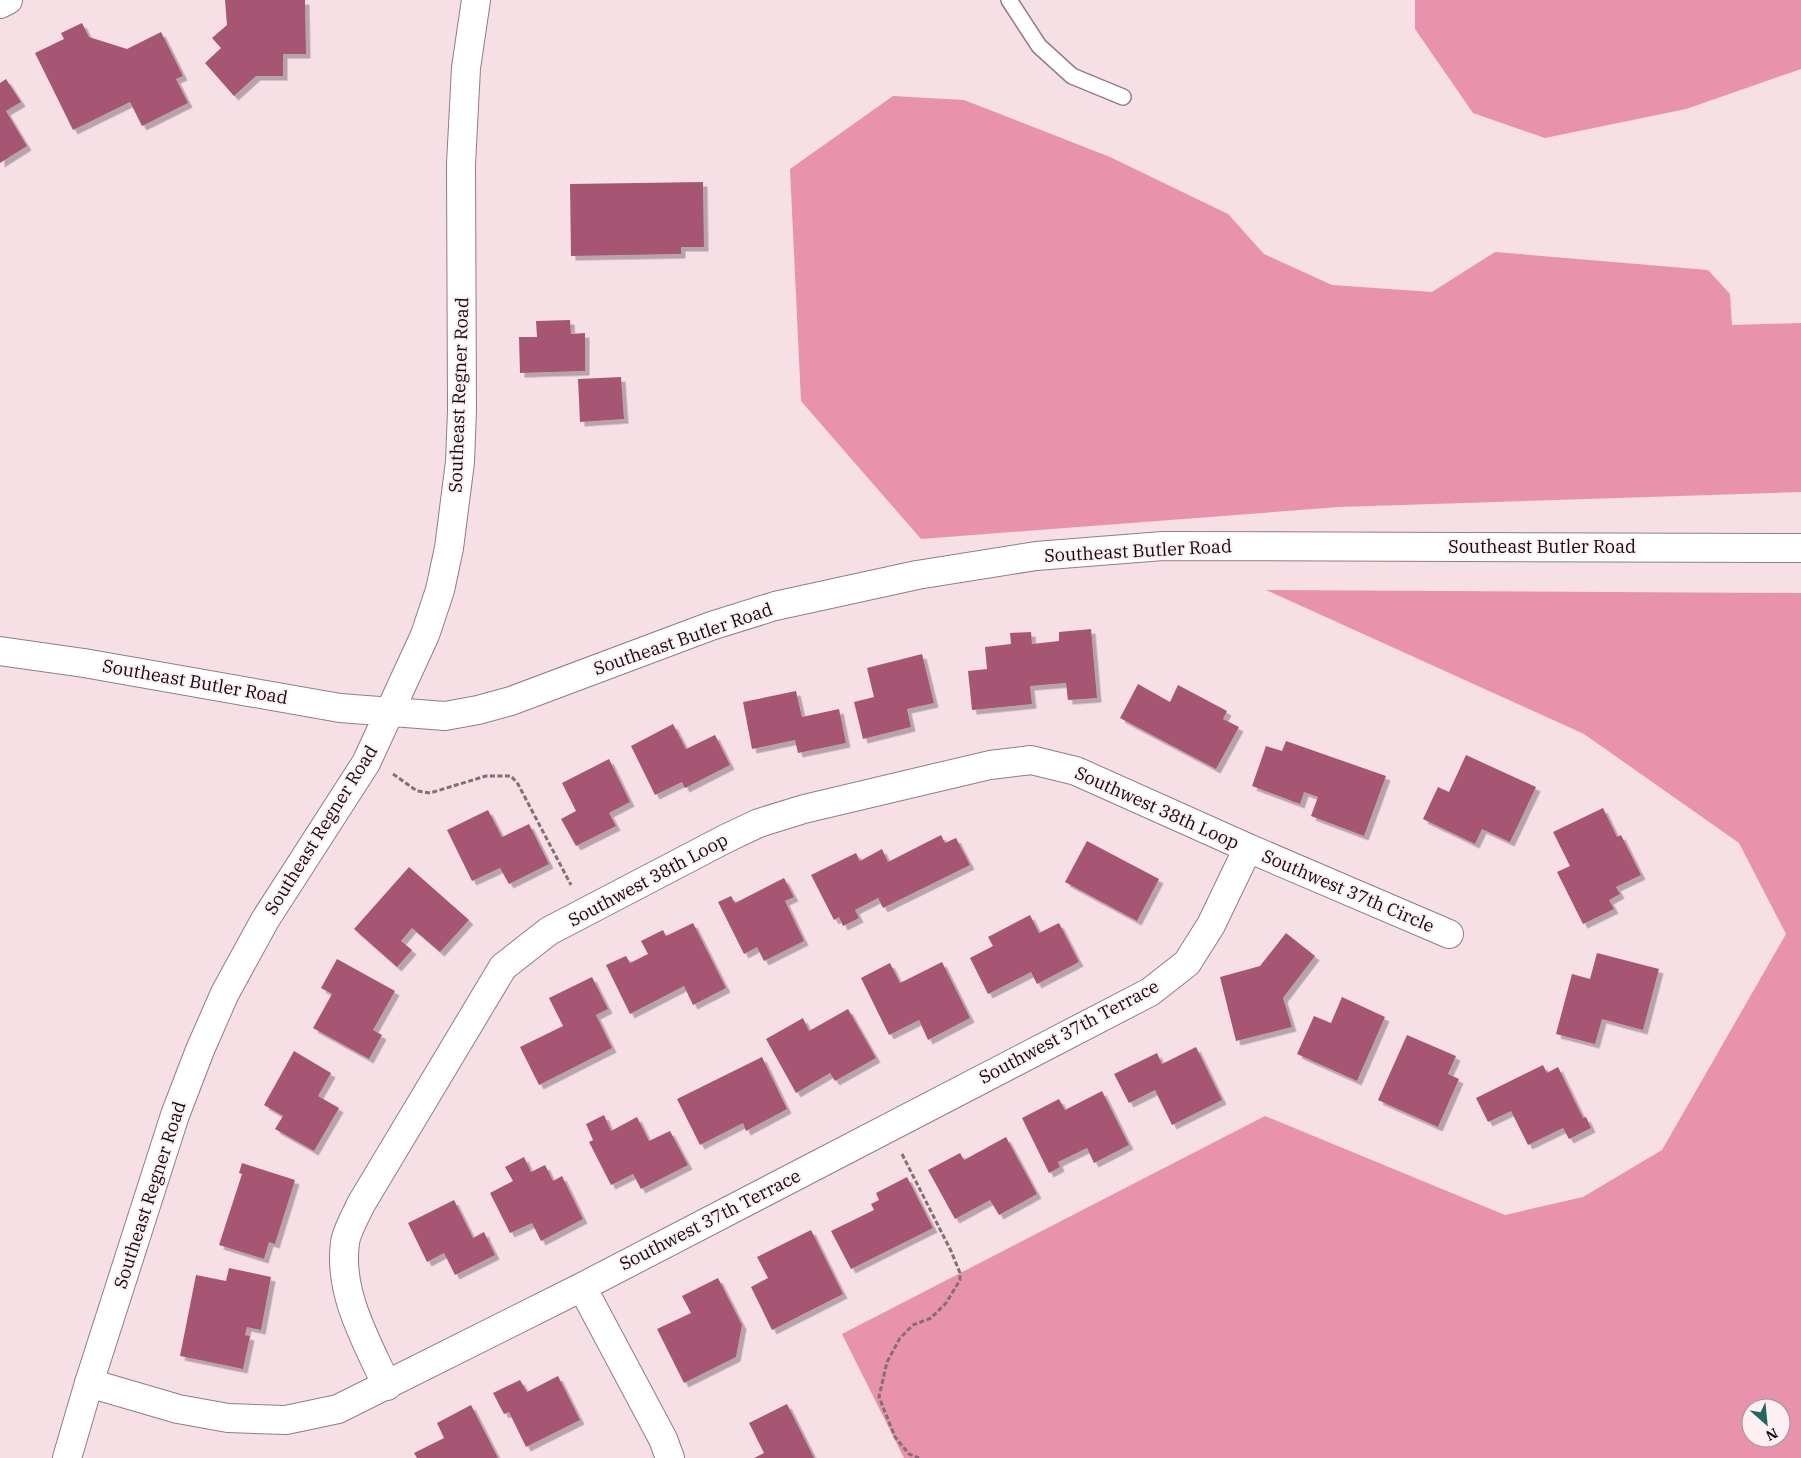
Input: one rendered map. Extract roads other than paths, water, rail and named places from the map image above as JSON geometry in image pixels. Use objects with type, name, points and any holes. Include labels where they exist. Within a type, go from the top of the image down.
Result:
[{"type":"street","points":[[0,4],[8,0]]},
{"type":"street","name":"Southeast Regner Road","points":[[67,1458],[89,1383],[175,1115],[200,1050],[225,993],[265,920],[335,814],[366,763],[425,636],[440,590],[449,548],[460,462],[462,410],[461,164],[466,68],[476,0]]},
{"type":"street","name":"Southeast Butler Road","points":[[0,651],[84,663],[340,708],[445,716],[511,701],[711,626],[775,606],[917,575],[1036,556],[1163,546],[1801,548]]},
{"type":"street","name":"Southwest 38th Loop","points":[[386,1386],[356,1318],[345,1278],[344,1242],[361,1204],[503,967],[549,931],[758,823],[804,809],[990,765],[1031,760],[1076,771],[1248,848]]},
{"type":"street","name":"Southwest 37th Terrace","points":[[89,1383],[178,1409],[228,1418],[286,1420],[338,1409],[582,1287],[1150,992],[1187,963],[1211,924],[1248,848]]},
{"type":"street","name":"Southwest 37th Circle","points":[[1248,848],[1449,934]]},
{"type":"street","points":[[582,1287],[662,1439],[670,1458]]},
{"type":"lane","points":[[1009,0],[1039,46],[1072,76],[1123,97]]}]
